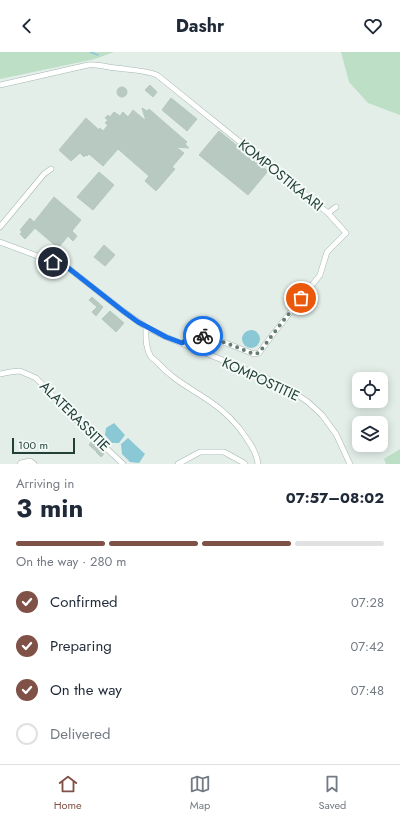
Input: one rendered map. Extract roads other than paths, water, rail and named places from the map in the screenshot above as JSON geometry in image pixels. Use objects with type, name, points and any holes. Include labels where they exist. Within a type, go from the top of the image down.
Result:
[{"type":"street","name":"KOMPOSTIKAARI","points":[[0,84],[88,65],[150,72],[157,75],[328,213],[346,233],[327,252],[320,275],[259,353],[254,354],[200,335],[182,343]]},
{"type":"street","points":[[0,226],[44,174],[52,169]]},
{"type":"street","points":[[328,213],[336,207]]},
{"type":"street","name":"KOMPOSTITIE","points":[[0,242],[67,267],[146,327],[166,337],[276,382],[308,402],[322,415],[336,434],[350,464]]},
{"type":"street","points":[[146,327],[146,345],[151,356],[175,380],[208,400],[236,424],[252,448],[258,464]]},
{"type":"street","name":"ALATERASSITIE","points":[[0,374],[20,371],[36,378],[67,411],[123,464]]},
{"type":"street","points":[[178,464],[200,452],[224,452],[245,464]]},
{"type":"street","points":[[20,464],[30,461],[34,464]]},
{"type":"water","points":[[247,330],[255,330],[260,335],[258,346],[255,348],[247,348],[242,343],[242,335]]},
{"type":"water","points":[[114,423],[125,435],[119,443],[112,443],[105,435],[106,428]]},
{"type":"water","points":[[128,438],[145,454],[139,463],[130,462],[122,454],[121,444]]},
{"type":"waterway","points":[[90,52],[98,55]]}]
